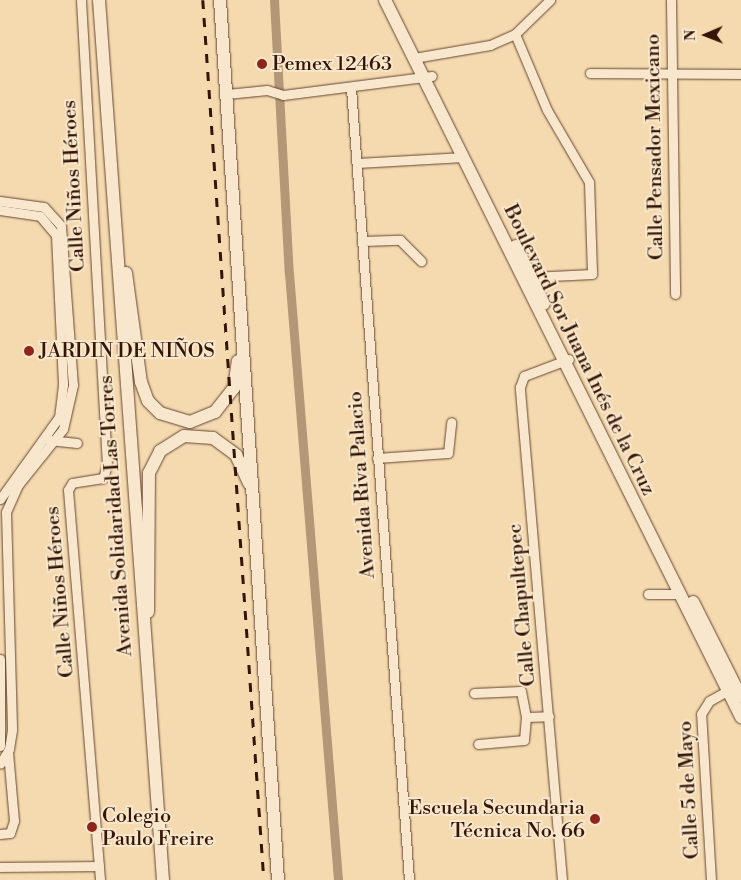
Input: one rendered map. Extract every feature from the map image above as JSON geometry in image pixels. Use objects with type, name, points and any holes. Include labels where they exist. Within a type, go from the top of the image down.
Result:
[{"type":"main road","name":"Avenida Solidaridad Las Torres","points":[[99,0],[118,246],[145,679],[163,880]]},
{"type":"main road","points":[[220,0],[278,880]]},
{"type":"main road","name":"Boulevard Sor Juana Inés de la Cruz","points":[[390,1],[531,277],[566,360],[679,594],[735,691]]},
{"type":"main road","name":"Boulevard Sor Juana Inés de la Cruz","points":[[428,77],[464,157],[735,691],[741,717]]},
{"type":"main road","points":[[118,246],[134,316],[144,394],[160,413],[182,422],[215,412],[234,388],[237,258]]},
{"type":"main road","points":[[145,679],[150,562],[148,487],[156,456],[184,436],[220,441],[240,462],[254,498]]},
{"type":"street","name":"Calle Niños Héroes","points":[[81,0],[107,471],[103,478],[72,483],[68,490],[100,880]]},
{"type":"street","points":[[418,57],[490,45],[515,34],[550,0]]},
{"type":"street","name":"Calle Pensador Mexicano","points":[[670,0],[675,294]]},
{"type":"street","points":[[515,34],[546,110],[589,182],[592,274],[531,277]]},
{"type":"street","points":[[590,73],[670,72],[741,74]]},
{"type":"street","points":[[227,94],[272,92],[283,95],[428,77]]},
{"type":"street","name":"Avenida Riva Palacio","points":[[351,88],[409,880]]},
{"type":"street","points":[[357,163],[464,157]]},
{"type":"street","points":[[0,201],[37,204],[50,216],[65,248],[73,385],[67,421],[54,442],[9,501],[3,582],[8,752],[14,821],[10,833],[0,834]]},
{"type":"street","points":[[0,210],[31,212],[50,216]]},
{"type":"street","points":[[0,498],[59,417],[63,385],[57,241],[50,216]]},
{"type":"street","points":[[363,241],[400,240],[422,261]]},
{"type":"street","name":"Calle Chapultepec","points":[[562,880],[520,387],[524,376],[566,360]]},
{"type":"street","points":[[377,458],[448,453],[451,422]]},
{"type":"street","points":[[45,438],[54,442],[77,443]]},
{"type":"street","points":[[648,594],[679,594]]},
{"type":"street","points":[[0,659],[6,693],[1,716],[0,746]]},
{"type":"street","name":"Calle 5 de Mayo","points":[[711,880],[701,714],[709,702],[735,691]]},
{"type":"street","points":[[474,693],[521,692],[526,717],[524,740],[478,744]]},
{"type":"street","points":[[526,717],[549,716]]},
{"type":"street","points":[[0,764],[8,752]]},
{"type":"street","points":[[0,867],[99,866]]},
{"type":"waterway","points":[[274,0],[289,273],[338,880]]},
{"type":"railway","points":[[203,0],[264,880]]},
{"type":"place","name":"Pemex 12463","points":[[262,64]]},
{"type":"place","name":"JARDIN DE NIÑOS","points":[[29,351]]},
{"type":"place","name":"Escuela Secundaria Técnica No. 66","points":[[595,819]]},
{"type":"place","name":"Colegio Paulo Freire","points":[[92,827]]}]
